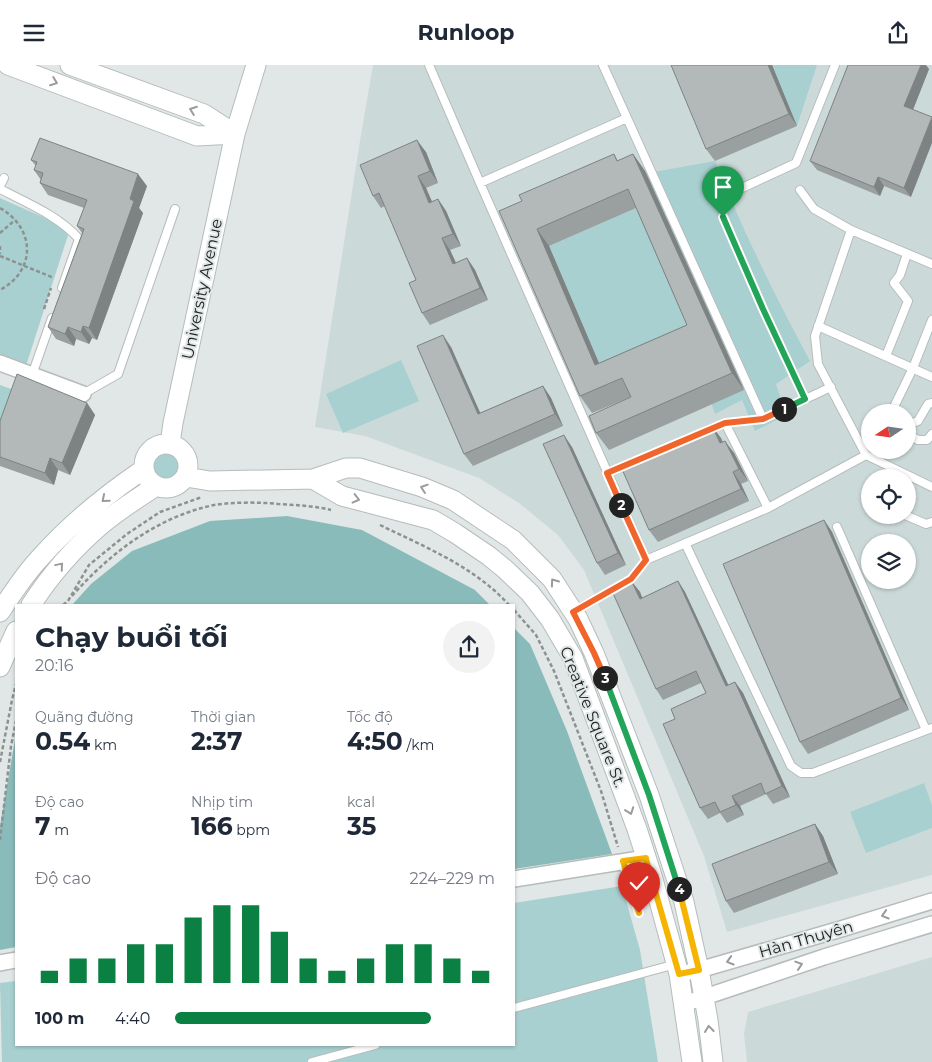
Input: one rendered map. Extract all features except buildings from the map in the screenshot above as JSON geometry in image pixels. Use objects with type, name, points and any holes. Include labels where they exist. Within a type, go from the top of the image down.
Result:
[{"type":"street","points":[[8,65],[197,136],[235,134]]},
{"type":"street","points":[[70,65],[204,114],[235,134]]},
{"type":"street","name":"University Avenue","points":[[170,444],[235,134],[256,65]]},
{"type":"street","points":[[0,363],[83,394]]},
{"type":"street","points":[[170,444],[183,451],[188,470],[186,477],[178,485],[170,489],[156,486],[150,482],[144,469],[147,455],[151,450],[157,446],[170,444]]},
{"type":"street","name":"Creative Square St.","points":[[186,477],[210,481],[312,479],[346,468],[360,468],[422,487],[453,500],[513,539],[552,579],[573,612],[594,653],[649,795],[684,902],[699,970],[713,1062]]},
{"type":"street","points":[[0,611],[19,583],[39,559],[88,513],[144,469]]},
{"type":"street","name":"Creative Square St.","points":[[312,479],[342,496],[433,520],[489,555],[530,593],[550,619],[573,658],[637,829],[678,969],[692,1062]]},
{"type":"street","points":[[33,604],[43,587],[76,548],[104,522],[156,486]]},
{"type":"street","points":[[0,667],[15,633]]},
{"type":"street","points":[[515,879],[646,858]]},
{"type":"street","name":"Hàn Thuyên","points":[[678,969],[699,970],[932,901]]},
{"type":"street","name":"Hàn Thuyên","points":[[684,1004],[824,957],[932,924]]},
{"type":"street","points":[[0,963],[15,960]]},
{"type":"lane","points":[[429,65],[646,560]]},
{"type":"lane","points":[[603,65],[763,419]]},
{"type":"lane","points":[[805,399],[723,217],[724,201],[740,189],[796,163],[834,65]]},
{"type":"lane","points":[[480,183],[627,117]]},
{"type":"lane","points":[[4,177],[0,188],[47,214],[73,232],[79,239],[60,295]]},
{"type":"lane","points":[[800,190],[814,209],[851,230],[932,265]]},
{"type":"lane","points":[[83,394],[118,374],[175,209]]},
{"type":"lane","points":[[851,230],[815,336],[818,364],[861,445]]},
{"type":"lane","points":[[886,356],[908,301],[894,283],[900,275],[907,254]]},
{"type":"lane","points":[[32,375],[54,312]]},
{"type":"lane","points":[[895,404],[913,368],[932,320]]},
{"type":"lane","points":[[818,326],[932,377]]},
{"type":"lane","points":[[698,435],[725,423],[763,419],[831,387]]},
{"type":"lane","points":[[916,422],[928,404],[932,403]]},
{"type":"lane","points":[[725,423],[768,508]]},
{"type":"lane","points":[[916,439],[927,440],[932,434]]},
{"type":"lane","points":[[573,612],[631,579],[646,560],[768,508],[861,458]]},
{"type":"lane","points":[[874,459],[932,487]]},
{"type":"lane","points":[[607,473],[634,462]]},
{"type":"lane","points":[[916,520],[926,524],[932,522]]},
{"type":"lane","points":[[686,543],[790,766],[801,773],[813,773],[929,729],[837,527]]},
{"type":"lane","points":[[515,1008],[678,969]]},
{"type":"lane","points":[[316,1061],[371,1046]]},
{"type":"path","points":[[0,207],[9,213],[22,228],[26,237],[27,247],[24,267],[18,277],[10,285],[0,290]]},
{"type":"path","points":[[0,233],[15,220]]},
{"type":"path","points":[[0,246],[0,255],[24,267],[54,278],[56,270]]},
{"type":"path","points":[[44,311],[51,286]]},
{"type":"path","points":[[68,601],[89,565],[128,534],[160,512],[204,497]]},
{"type":"path","points":[[65,604],[93,572],[120,550],[147,531],[175,517],[215,505],[264,503],[314,506],[339,513]]},
{"type":"path","points":[[372,521],[464,567],[500,594],[508,604]]},
{"type":"path","points":[[515,611],[536,635],[554,671],[601,791],[639,913]]},
{"type":"path","points":[[0,762],[2,744],[15,688]]},
{"type":"path","points":[[0,840],[15,726]]},
{"type":"path","points":[[2,744],[11,745]]},
{"type":"shaded area","points":[[373,65],[932,65],[932,875],[727,932],[704,856],[584,570],[558,535],[519,503],[479,478],[365,436],[315,427]]},
{"type":"shaded area","points":[[772,65],[817,65],[797,126]]},
{"type":"shaded area","points":[[715,161],[736,212],[810,361],[776,384],[786,415],[755,431],[742,400],[715,414],[705,384],[699,343],[607,382],[549,246],[636,208],[620,178]]},
{"type":"shaded area","points":[[0,198],[70,229],[24,372],[0,363]]},
{"type":"shaded area","points":[[401,360],[419,401],[343,433],[326,394]]},
{"type":"shaded area","points":[[0,385],[22,393],[0,456]]},
{"type":"shaded area","points":[[167,450],[179,454],[183,466],[179,478],[167,482],[155,478],[151,466],[155,454]]},
{"type":"shaded area","points":[[287,516],[362,530],[475,590],[489,604],[73,604],[91,584],[132,551],[210,521]]},
{"type":"shaded area","points":[[515,629],[530,644],[567,731],[612,854],[515,869]]},
{"type":"shaded area","points":[[15,740],[15,947],[0,950],[0,826]]},
{"type":"shaded area","points":[[924,783],[932,805],[932,828],[866,853],[850,812]]},
{"type":"shaded area","points":[[622,886],[640,950],[658,1062],[2,1062],[0,983],[15,981],[15,1046],[515,1046],[515,903]]},
{"type":"shaded area","points":[[932,957],[932,1062],[747,1062],[744,1034],[748,1012]]},
{"type":"route","points":[[639,913],[623,861],[646,858],[679,974],[699,970],[684,902],[649,795],[594,653],[573,612],[631,579],[646,560],[607,473],[725,423],[763,419],[805,399],[723,217]]}]
